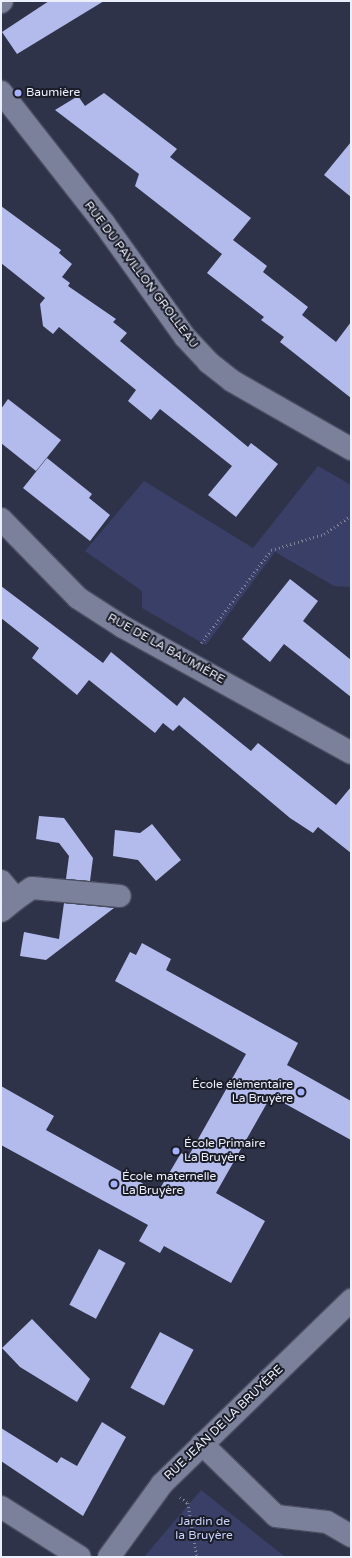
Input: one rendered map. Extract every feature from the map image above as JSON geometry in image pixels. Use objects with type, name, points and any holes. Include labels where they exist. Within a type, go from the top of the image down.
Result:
[{"type":"street","name":"RUE DU PAVILLON GROLLEAU","points":[[1,92],[103,222],[184,337],[208,362],[232,381],[351,449]]},
{"type":"street","name":"RUE DE LA BAUMIÈRE","points":[[1,519],[78,598],[351,753]]},
{"type":"street","points":[[1,881],[8,905],[32,888],[120,896]]},
{"type":"street","name":"RUE JEAN DE LA BRUYÈRE","points":[[109,1557],[162,1484],[351,1300]]},
{"type":"street","points":[[202,1444],[276,1516],[327,1522],[351,1536]]},
{"type":"street","points":[[1,1507],[80,1557]]},
{"type":"path","points":[[188,661],[271,550],[324,534],[351,516]]},
{"type":"path","points":[[162,1484],[188,1503],[197,1557]]},
{"type":"green space","points":[[318,466],[351,485],[351,587],[334,586],[275,552],[206,645],[142,608],[142,591],[85,551],[144,481],[253,548]]},
{"type":"green space","name":"Jardin de la Bruyère","points":[[201,1490],[284,1556],[144,1557]]},
{"type":"building","points":[[49,1],[104,1],[17,54],[2,32]]},
{"type":"building","points":[[104,93],[177,149],[170,157],[251,218],[233,240],[267,266],[263,272],[308,307],[302,315],[336,342],[351,322],[351,398],[280,342],[284,337],[261,320],[264,317],[207,273],[222,254],[135,186],[139,174],[55,110],[78,96],[85,106]]},
{"type":"building","points":[[351,142],[351,197],[324,175]]},
{"type":"building","points":[[1,206],[61,250],[59,253],[72,264],[62,277],[70,283],[68,286],[116,319],[113,322],[127,333],[120,341],[248,447],[251,443],[278,464],[236,517],[208,495],[232,466],[160,409],[151,420],[128,401],[136,390],[59,327],[53,334],[43,326],[40,304],[45,298],[1,263]]},
{"type":"building","points":[[8,399],[61,440],[36,471],[1,443],[1,409]]},
{"type":"building","points":[[47,458],[92,494],[89,498],[110,515],[90,541],[23,488]]},
{"type":"building","points":[[290,579],[318,601],[303,621],[351,660],[351,697],[284,644],[270,662],[242,639]]},
{"type":"building","points":[[1,586],[103,663],[111,652],[177,706],[184,697],[251,751],[258,743],[336,805],[351,787],[351,853],[318,827],[313,833],[290,818],[179,725],[173,731],[163,723],[155,733],[89,680],[77,695],[32,658],[39,648],[1,618]]},
{"type":"building","points":[[39,816],[64,818],[93,858],[90,881],[66,879],[69,856],[59,843],[36,839]]},
{"type":"building","points":[[152,824],[181,860],[156,881],[138,860],[113,856],[115,830],[140,833]]},
{"type":"building","points":[[64,903],[114,908],[46,960],[20,956],[24,932],[59,939]]},
{"type":"building","points":[[142,943],[171,959],[166,970],[298,1043],[287,1065],[351,1101],[351,1140],[271,1096],[216,1193],[265,1221],[231,1283],[164,1246],[160,1253],[139,1241],[148,1225],[1,1145],[1,1086],[54,1116],[46,1130],[158,1192],[181,1153],[188,1157],[246,1054],[115,981],[130,952],[136,955]]},
{"type":"building","points":[[99,1249],[125,1263],[96,1319],[69,1305]]},
{"type":"building","points":[[32,1319],[90,1379],[77,1402],[20,1367],[2,1348]]},
{"type":"building","points":[[160,1332],[194,1350],[164,1405],[130,1388]]},
{"type":"building","points":[[102,1422],[126,1437],[83,1516],[1,1461],[1,1428],[57,1463],[61,1457],[77,1466]]},
{"type":"place","name":"Baumière","points":[[18,93]]},
{"type":"place","name":"École élémentaire La Bruyère","points":[[301,1092]]},
{"type":"place","name":"École Primaire La Bruyère","points":[[176,1151]]},
{"type":"place","name":"École maternelle La Bruyère","points":[[114,1184]]}]
